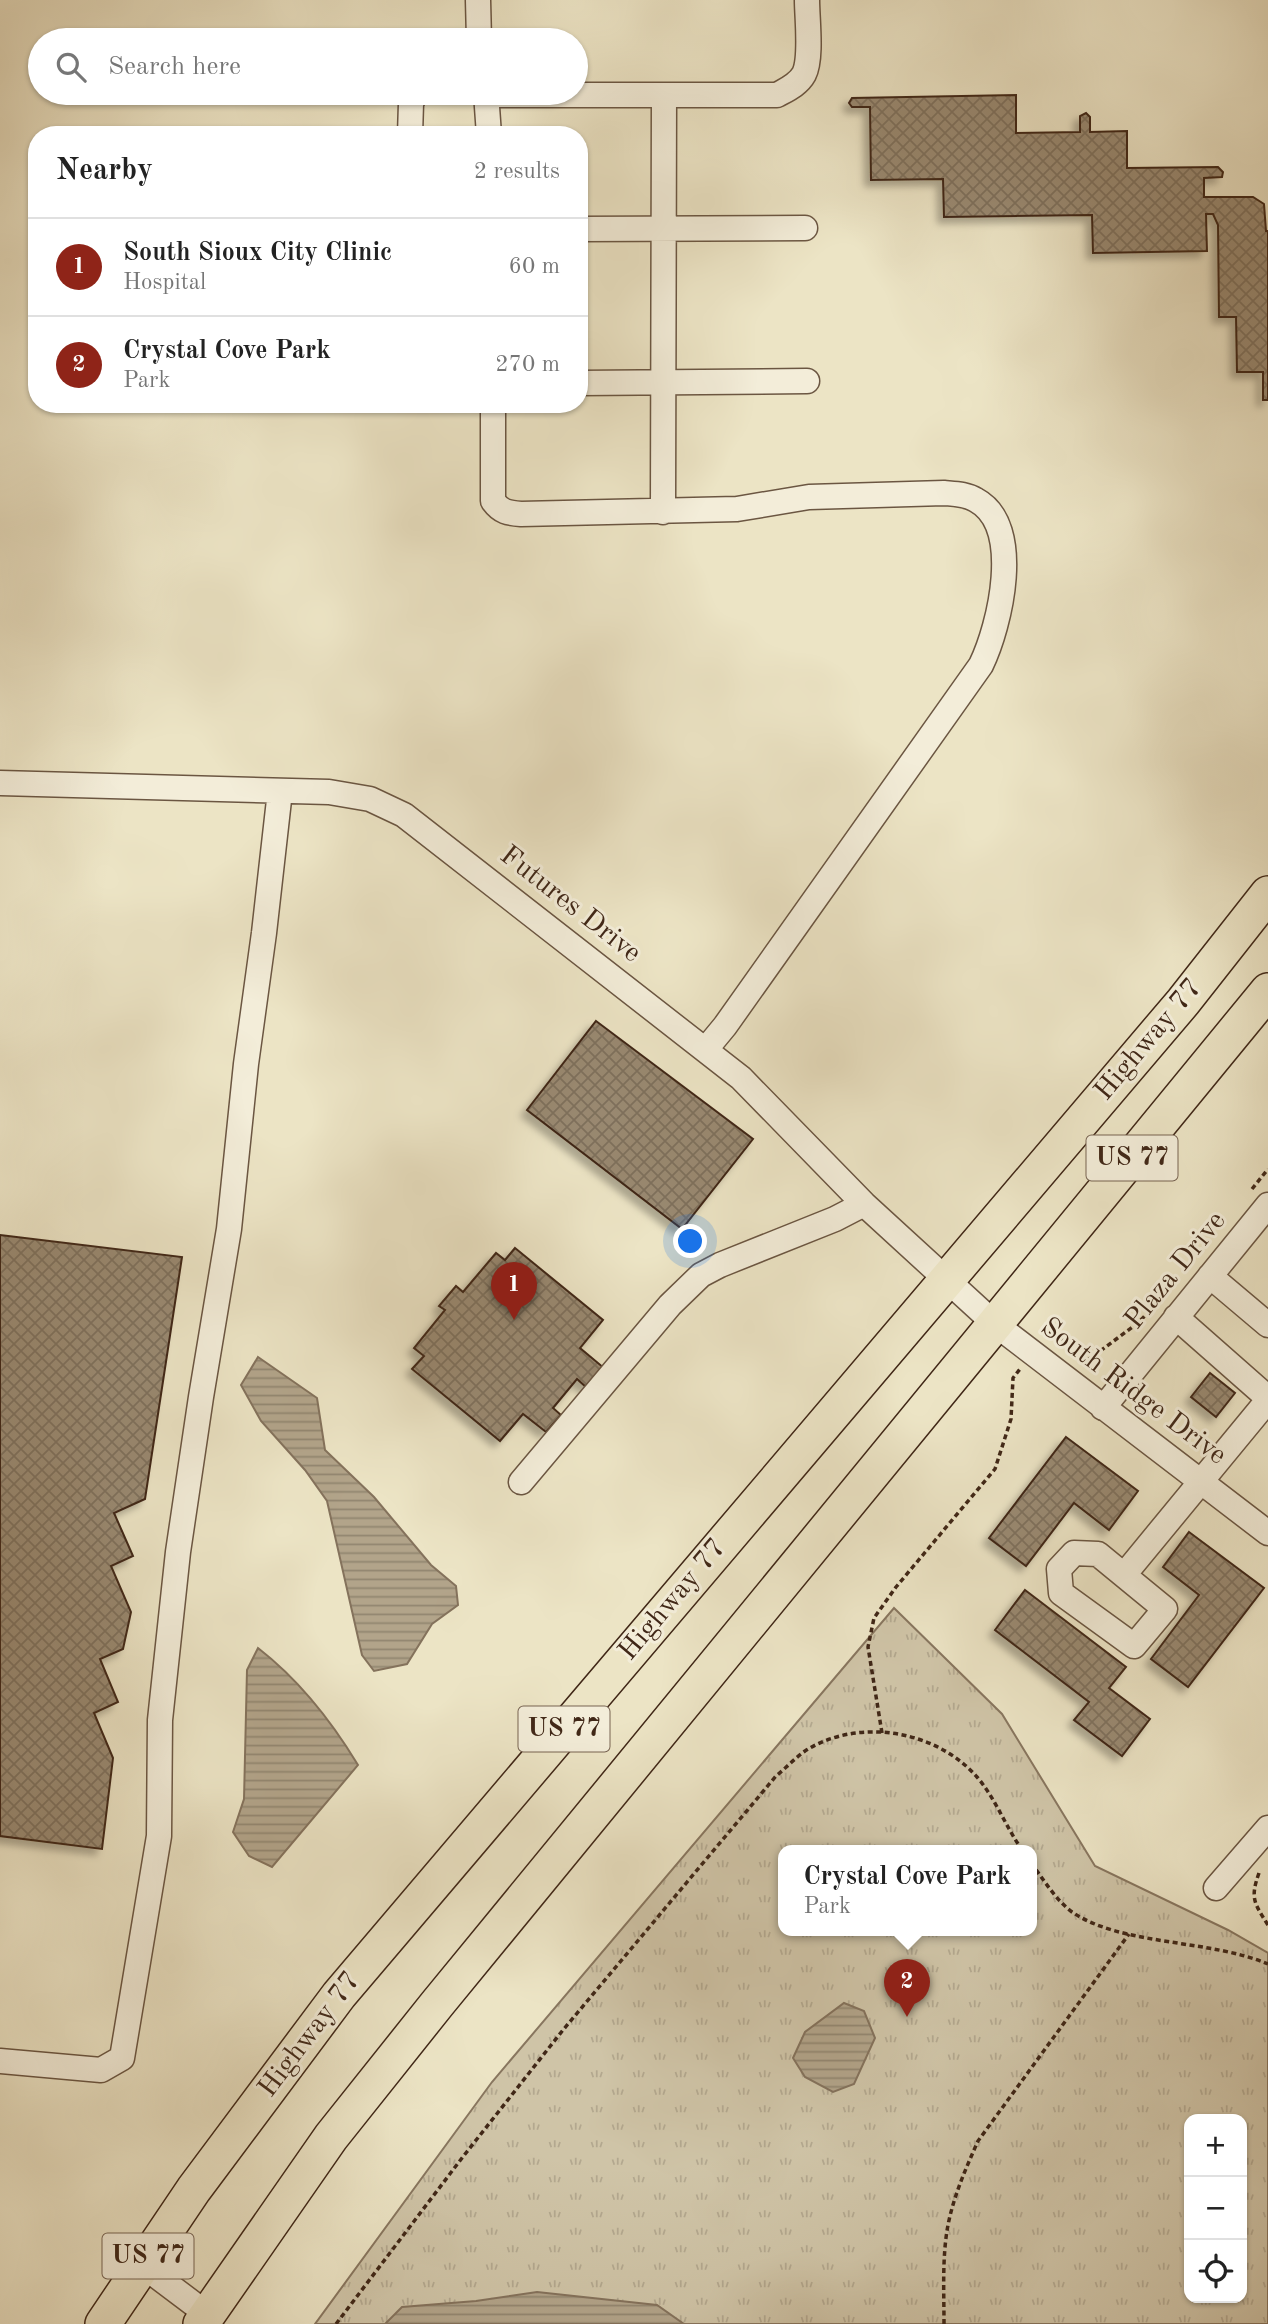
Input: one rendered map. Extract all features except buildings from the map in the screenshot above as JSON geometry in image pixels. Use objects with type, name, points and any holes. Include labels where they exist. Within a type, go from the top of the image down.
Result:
[{"type":"highway","name":"Highway 77","points":[[103,2324],[194,2189],[339,1995],[1183,1002],[1268,894]]},
{"type":"highway","name":"US 77","points":[[204,2319],[331,2137],[437,2004],[1268,991]]},
{"type":"street","points":[[478,0],[479,28]]},
{"type":"street","points":[[588,95],[777,95],[793,87],[804,74],[807,52],[807,0]]},
{"type":"street","points":[[663,512],[664,95]]},
{"type":"street","points":[[410,126],[411,105]]},
{"type":"street","points":[[488,105],[489,126]]},
{"type":"street","points":[[588,229],[805,228]]},
{"type":"street","points":[[588,383],[807,381]]},
{"type":"street","points":[[493,413],[494,501],[500,510],[521,514],[663,512],[737,509],[809,497],[944,493],[964,495],[977,500],[987,509],[1000,530],[1004,556],[1003,584],[997,622],[981,665],[706,1049]]},
{"type":"street","name":"Futures Drive","points":[[0,783],[330,792],[363,797],[404,815],[706,1049],[764,1100],[864,1204],[995,1324]]},
{"type":"street","points":[[0,2061],[101,2070],[122,2058],[159,1836],[160,1720],[178,1552],[229,1229],[246,1064],[280,791]]},
{"type":"street","name":"Plaza Drive","points":[[1103,1408],[1210,1276],[1259,1197]]},
{"type":"street","points":[[521,1482],[670,1305],[701,1275],[835,1219],[864,1204]]},
{"type":"street","points":[[1210,1276],[1263,1312]]},
{"type":"street","points":[[1124,1575],[1268,1399],[1176,1317]]},
{"type":"street","name":"South Ridge Drive","points":[[995,1324],[1268,1533]]},
{"type":"street","points":[[1216,1888],[1268,1828]]},
{"type":"street","points":[[142,2265],[204,2319]]},
{"type":"path","points":[[1259,1197],[1268,1169]]},
{"type":"path","points":[[883,1733],[868,1647],[874,1618],[896,1587],[995,1469],[1011,1419],[1013,1378],[1052,1331],[1088,1360],[1138,1323],[1165,1294]]},
{"type":"path","points":[[336,2324],[555,2041],[776,1776],[805,1751],[835,1737],[862,1732],[911,1736],[940,1747],[977,1777],[1019,1845]]},
{"type":"path","points":[[1261,1869],[1253,1896],[1256,1907],[1268,1925]]},
{"type":"path","points":[[1037,1871],[1056,1898],[1073,1912],[1108,1928],[1211,1947],[1249,1956],[1268,1964]]},
{"type":"path","points":[[944,2324],[944,2267],[948,2225],[961,2179],[978,2141],[1129,1934]]},
{"type":"green space","points":[[894,1608],[1002,1714],[1095,1866],[1228,1930],[1268,1953],[1268,2324],[315,2324],[492,2082]]},
{"type":"shaded area","points":[[258,1357],[317,1398],[325,1450],[374,1497],[431,1565],[456,1586],[458,1605],[432,1624],[407,1664],[374,1671],[362,1655],[327,1501],[305,1470],[261,1421],[241,1385]]},
{"type":"shaded area","points":[[258,1648],[287,1673],[313,1702],[358,1765],[272,1867],[249,1856],[233,1832],[244,1799],[247,1670]]},
{"type":"shaded area","points":[[844,2003],[864,2011],[875,2038],[854,2084],[833,2092],[805,2077],[793,2058],[805,2032]]},
{"type":"shaded area","points":[[537,2292],[657,2305],[684,2324],[385,2324],[402,2307],[476,2301]]},
{"type":"place","name":"South Sioux City Clinic","points":[[514,1320]]},
{"type":"place","name":"Crystal Cove Park","points":[[907,2017]]}]
